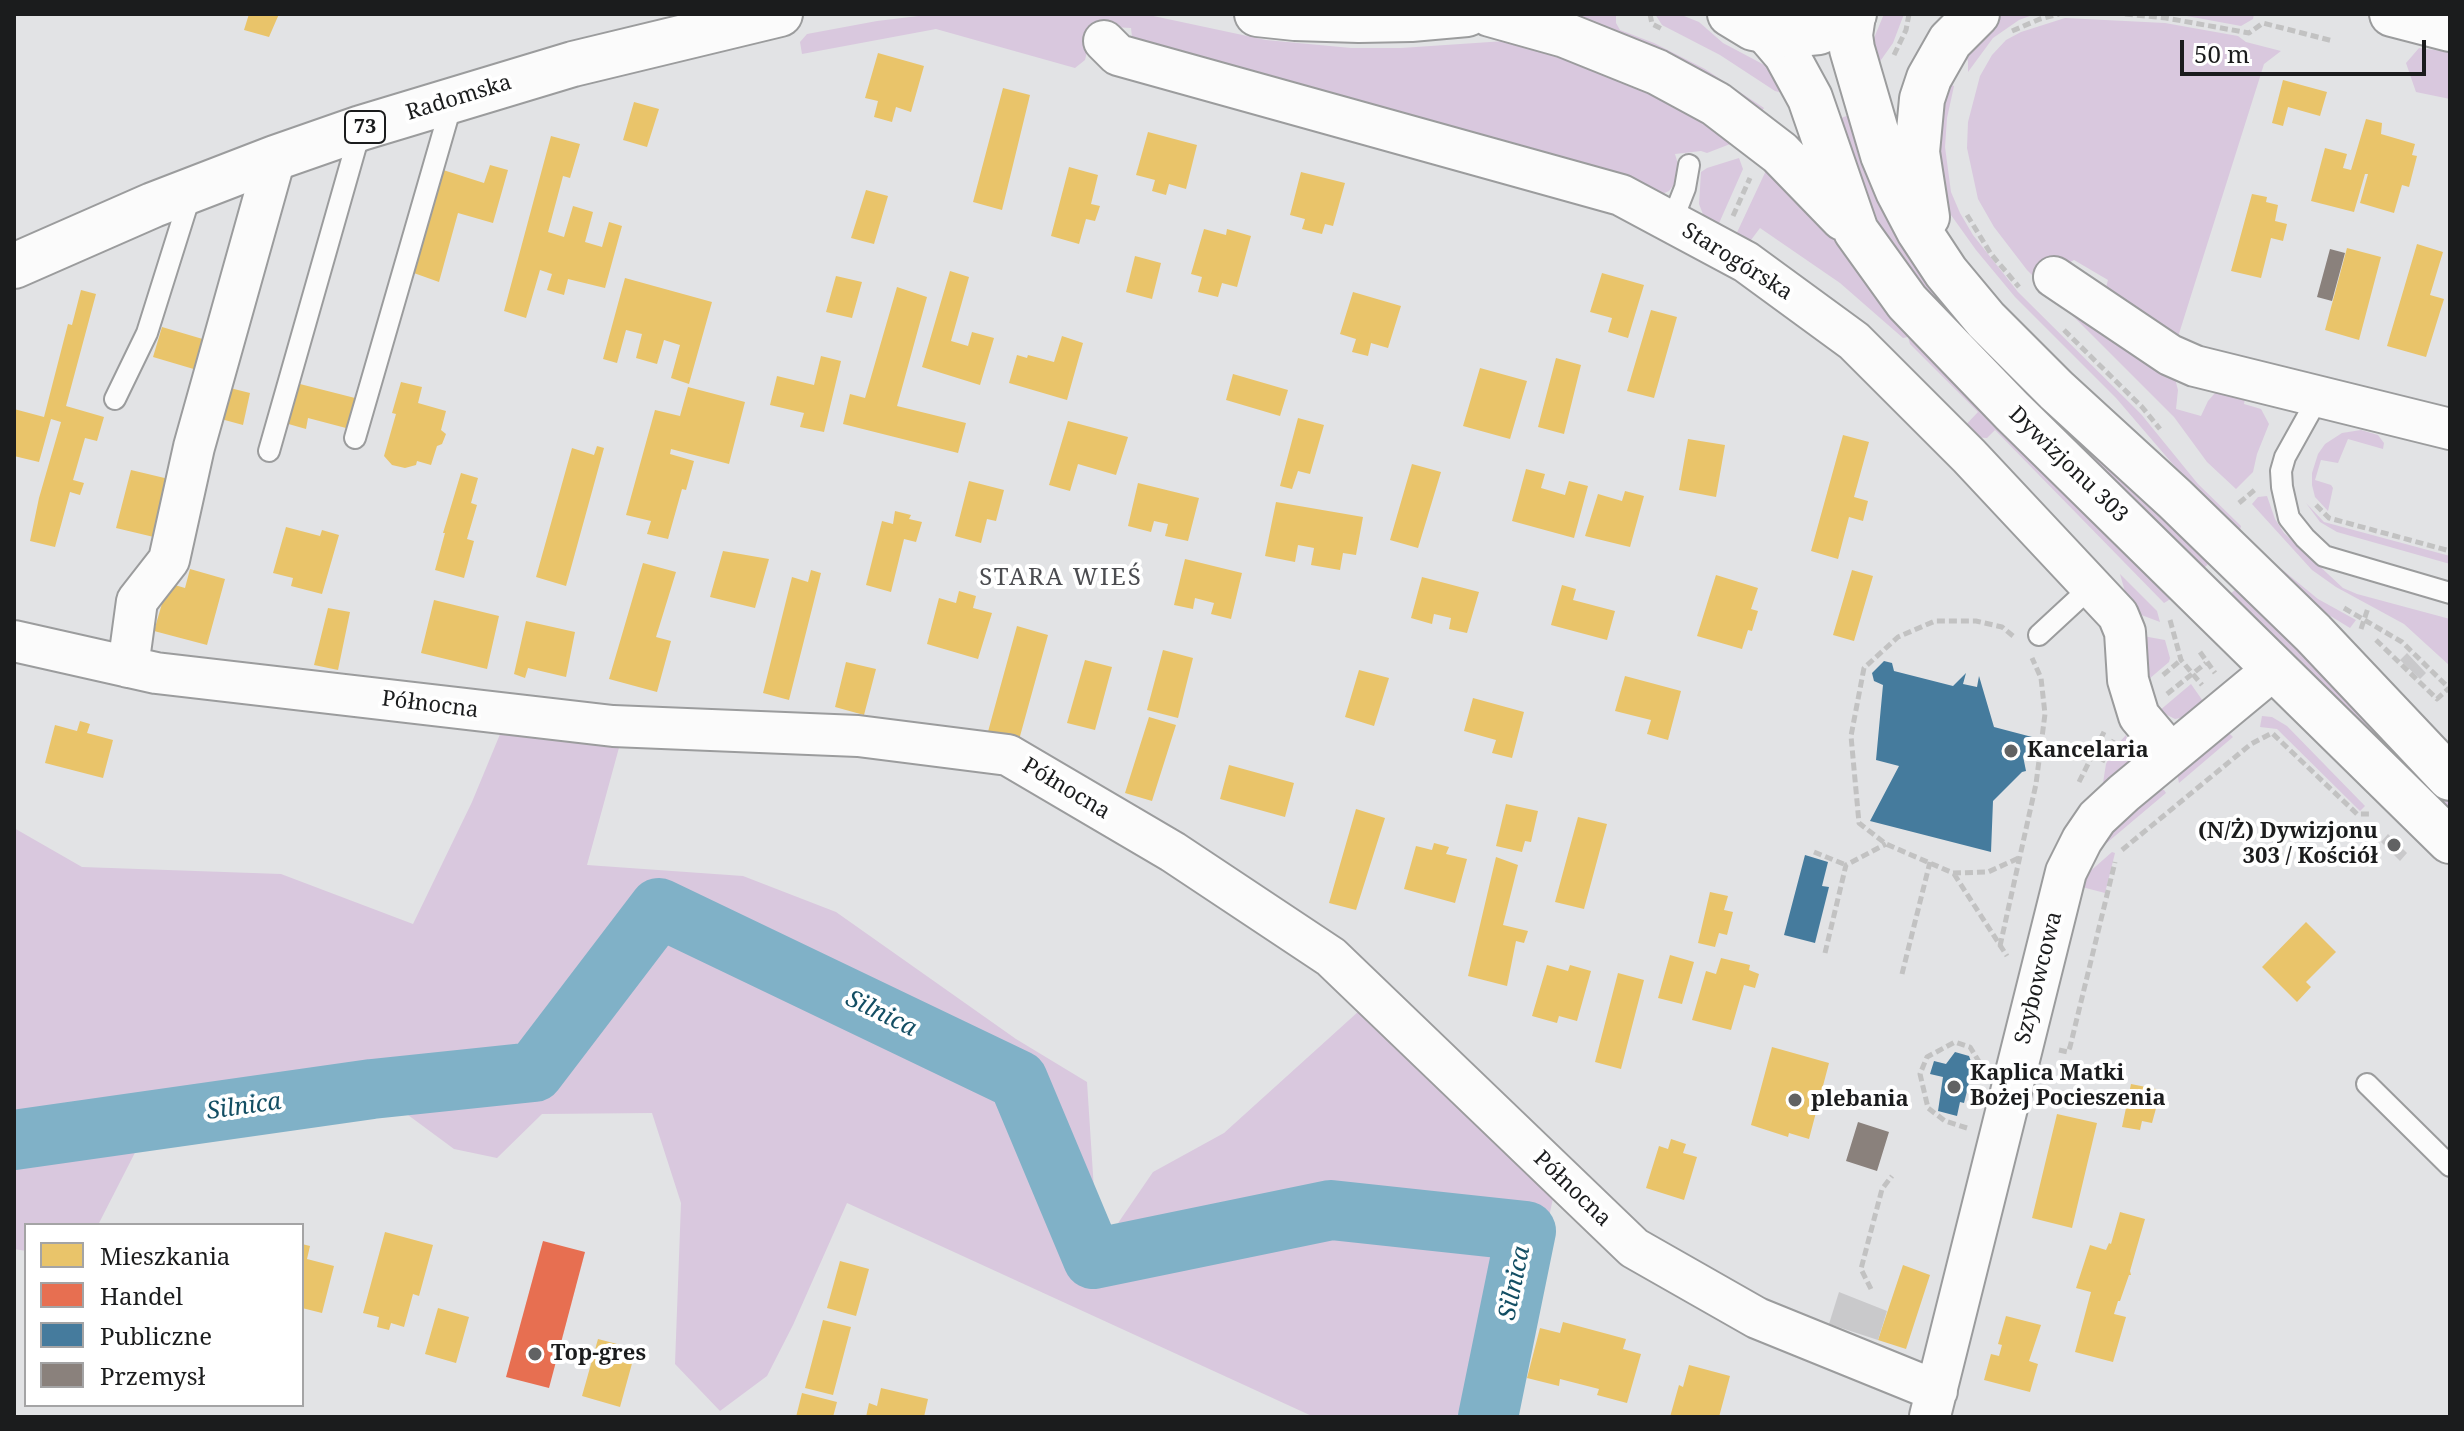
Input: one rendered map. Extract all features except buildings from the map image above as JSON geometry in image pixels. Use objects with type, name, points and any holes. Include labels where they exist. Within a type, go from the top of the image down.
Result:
[{"type":"main road","name":"Radomska","points":[[14,266],[192,190],[361,128],[728,20],[779,14]]},
{"type":"main road","points":[[1257,14],[1359,20],[1467,14]]},
{"type":"main road","points":[[1490,14],[1565,35],[1657,72],[1716,104],[1780,153],[1856,231]]},
{"type":"main road","points":[[2392,14],[2450,29]]},
{"type":"main road","points":[[1749,23],[1788,35],[1819,32],[1853,15]]},
{"type":"main road","name":"Dywizjonu 303","points":[[1853,15],[1850,35],[1852,49],[1883,155],[1919,231],[1946,272],[1986,320],[2313,633],[2450,778]]},
{"type":"main road","name":"Dywizjonu 303","points":[[1749,23],[1786,54],[1810,98],[1856,231],[1907,302],[2450,841]]},
{"type":"main road","points":[[1946,272],[1924,207],[1917,152],[1919,119],[1929,78],[1950,41],[1990,26]]},
{"type":"street","name":"Starogórska","points":[[1104,41],[1118,55],[1621,195],[1746,262],[1854,341],[1969,456],[2118,615],[2125,632],[2128,680],[2139,716],[2171,754]]},
{"type":"street","points":[[128,667],[137,601],[169,560],[194,447],[275,158]]},
{"type":"street","points":[[2054,277],[2170,355],[2195,366],[2450,429]]},
{"type":"street","name":"Północna","points":[[14,641],[156,673],[613,726],[858,736],[1008,755],[1173,852],[1331,957],[1634,1248],[1757,1318],[1934,1410]]},
{"type":"street","name":"Szybowcowa","points":[[1934,1410],[2066,872],[2097,818],[2275,668]]},
{"type":"lane","points":[[355,438],[453,99]]},
{"type":"lane","points":[[269,451],[361,128]]},
{"type":"lane","points":[[1672,221],[1685,188],[1689,165]]},
{"type":"lane","points":[[115,399],[147,333],[192,190]]},
{"type":"lane","points":[[2319,396],[2291,443],[2281,471],[2289,518],[2324,556],[2450,593]]},
{"type":"lane","points":[[2033,641],[2092,586]]},
{"type":"lane","points":[[2367,1084],[2450,1166]]},
{"type":"path","points":[[1906,30],[1909,14]]},
{"type":"path","points":[[1990,26],[2020,26],[2059,14]]},
{"type":"path","points":[[2125,14],[2249,33],[2263,23],[2333,41]]},
{"type":"path","points":[[1730,221],[1755,165]]},
{"type":"path","points":[[2239,503],[2259,487],[2265,487]]},
{"type":"path","points":[[2313,502],[2329,518],[2450,551]]},
{"type":"path","points":[[2340,606],[2364,619],[2402,642],[2450,688],[2437,699],[2383,645],[2360,629],[2364,619],[2368,608]]},
{"type":"path","points":[[2014,637],[2002,627],[1976,621],[1935,621],[1898,637],[1864,668],[1851,736],[1859,823],[1886,844],[1953,873],[1988,872],[2021,857]]},
{"type":"path","points":[[2171,624],[2181,660],[2195,677]]},
{"type":"path","points":[[1953,873],[2001,948],[2036,784],[2045,714],[2033,641]]},
{"type":"path","points":[[2164,697],[2195,677],[2206,662]]},
{"type":"path","points":[[2023,1042],[2068,1052],[2116,855],[2262,736],[2272,733],[2357,814],[2371,814],[2381,823]]},
{"type":"path","points":[[1825,953],[1846,865],[1886,844]]},
{"type":"path","points":[[1814,852],[1846,865]]},
{"type":"path","points":[[1902,974],[1930,862]]},
{"type":"path","points":[[1928,1108],[1920,1074],[1927,1057],[1955,1042],[1970,1047],[1981,1066]]},
{"type":"path","points":[[1966,1128],[1969,1112]]},
{"type":"path","points":[[1871,1289],[1861,1269],[1882,1189],[1892,1176]]},
{"type":"shaded area","points":[[935,14],[1144,14],[1266,40],[1351,48],[1520,40],[1565,46],[1738,141],[1707,153],[1675,154],[1680,171],[1678,179],[1669,191],[1660,195],[1133,46],[1131,28],[1093,26],[1085,60],[1075,68],[936,29],[802,54],[800,42],[807,34]]},
{"type":"shaded area","points":[[1616,14],[1620,30],[1705,69],[1764,108],[1758,118],[1569,17]]},
{"type":"shaded area","points":[[1655,14],[1679,14],[1699,22],[1723,43],[1772,69],[1786,94],[1775,91],[1720,55],[1662,25]]},
{"type":"shaded area","points":[[1884,14],[1904,14],[1893,43],[1876,67],[1874,38]]},
{"type":"shaded area","points":[[2000,14],[2035,14],[2019,20],[1993,38],[1968,72],[1968,61],[1962,48]]},
{"type":"shaded area","points":[[2176,14],[2254,14],[2253,19],[2241,26]]},
{"type":"shaded area","points":[[2065,18],[2165,23],[2238,36],[2246,42],[2281,51],[2264,64],[2177,340],[2104,295],[2108,280],[2074,260],[2060,268],[2173,371],[2178,390],[2176,409],[2201,416],[2208,401],[2223,390],[2246,392],[2244,404],[2261,409],[2269,424],[2253,472],[2236,489],[2207,462],[2174,417],[2027,270],[1994,227],[1978,199],[1967,148],[1968,122],[1980,76],[1992,55],[2006,40]]},
{"type":"shaded area","points":[[2419,48],[2450,52],[2450,99],[2416,92],[2406,63]]},
{"type":"shaded area","points":[[1942,82],[1954,86],[1945,147],[1951,192],[1973,235],[2018,292],[2141,414],[2198,484],[2241,526],[2239,534],[2201,497],[2116,398],[2015,297],[1951,215],[1937,186]]},
{"type":"shaded area","points":[[1852,114],[1865,156],[2215,557],[2202,570],[1938,306],[1878,227],[1830,122]]},
{"type":"shaded area","points":[[1739,158],[1743,169],[1716,230],[1706,222],[1699,204],[1701,172]]},
{"type":"shaded area","points":[[1770,162],[1810,204],[1857,270],[2177,595],[2164,603],[1995,430],[1987,438],[1968,437],[1961,430],[1978,412],[1910,344],[1908,337],[1903,338],[1840,283],[1760,228],[1745,248],[1733,241]]},
{"type":"shaded area","points":[[2361,430],[2378,435],[2384,443],[2383,449],[2348,439],[2338,463],[2321,460],[2315,480],[2333,488],[2328,511],[2315,497],[2312,485],[2318,454],[2325,444],[2342,433]]},
{"type":"shaded area","points":[[2267,496],[2284,533],[2343,588],[2450,619],[2450,666],[2404,624],[2336,587],[2312,570],[2252,504],[2258,497]]},
{"type":"shaded area","points":[[2306,503],[2324,522],[2450,556],[2450,564],[2337,532],[2320,522]]},
{"type":"shaded area","points":[[2268,558],[2318,599],[2356,620],[2350,628],[2311,604],[2264,560]]},
{"type":"shaded area","points":[[2120,574],[2157,611],[2160,622],[2136,613],[2128,602]]},
{"type":"shaded area","points":[[2242,584],[2450,803],[2450,814],[2229,595]]},
{"type":"shaded area","points":[[2143,636],[2165,640],[2170,658],[2142,685]]},
{"type":"shaded area","points":[[2191,684],[2205,704],[2185,717],[2175,719],[2159,711]]},
{"type":"shaded area","points":[[2262,716],[2272,717],[2287,726],[2365,806],[2360,811],[2277,729],[2260,727]]},
{"type":"shaded area","points":[[503,727],[623,733],[587,865],[743,876],[836,912],[1016,1039],[1087,1082],[1096,1221],[1114,1229],[1153,1172],[1224,1133],[1359,1011],[1443,1085],[1554,1194],[1505,1417],[1314,1417],[847,1203],[767,1376],[720,1411],[675,1364],[681,1203],[652,1113],[542,1114],[497,1158],[454,1149],[408,1115],[292,1116],[144,1135],[99,1223],[24,1223],[24,1251],[14,1249],[14,828],[82,867],[281,874],[413,924],[472,802]]},
{"type":"shaded area","points":[[2228,732],[2233,737],[2179,783],[2177,773]]},
{"type":"shaded area","points":[[2126,735],[2131,751],[2130,761],[2125,770],[2102,789],[2106,764],[2114,748]]},
{"type":"shaded area","points":[[2156,790],[2166,793],[2096,852],[2104,838]]},
{"type":"shaded area","points":[[2112,852],[2115,853],[2105,893],[2082,887],[2087,874]]},
{"type":"waterway","name":"Silnica","points":[[14,1140],[372,1089],[534,1072],[659,908],[1018,1080],[1093,1259],[1331,1210],[1526,1231],[1488,1417]]},
{"type":"place","name":"Kancelaria","points":[[2011,751]]},
{"type":"place","name":"(N/Ż) Dywizjonu 303 / Kościół","points":[[2394,845]]},
{"type":"place","name":"Kaplica Matki Bożej Pocieszenia","points":[[1954,1087]]},
{"type":"place","name":"plebania","points":[[1795,1100]]},
{"type":"place","name":"Top-gres","points":[[535,1354]]},
{"type":"district","name":"STARA WIEŚ","points":[[1061,578]]}]
